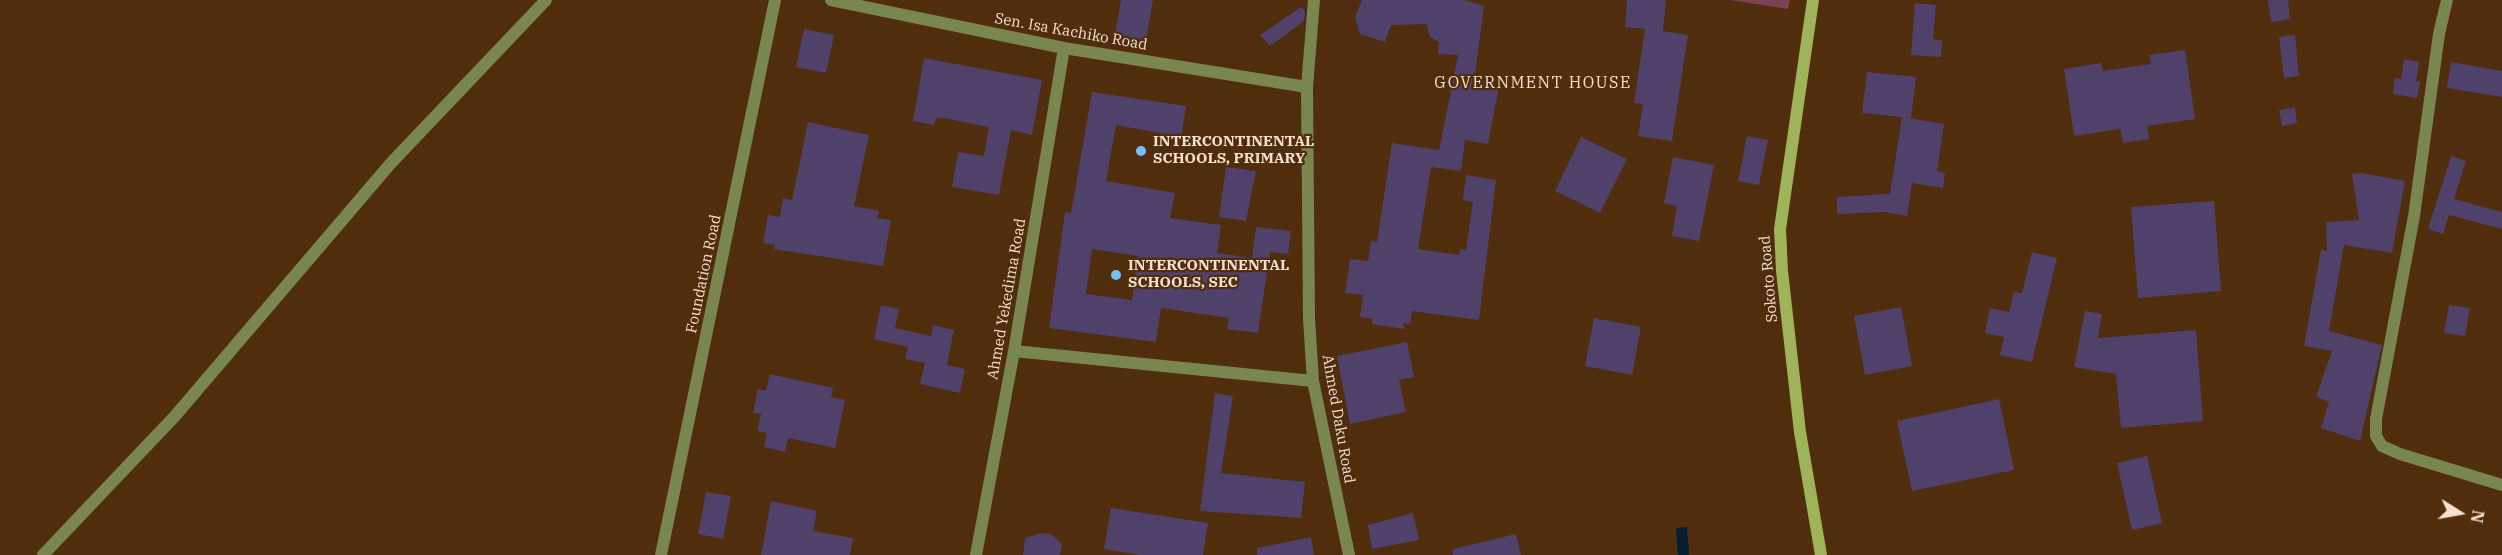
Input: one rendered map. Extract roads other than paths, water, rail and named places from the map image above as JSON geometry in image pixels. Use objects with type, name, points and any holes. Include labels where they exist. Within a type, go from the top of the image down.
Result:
[{"type":"street","points":[[43,555],[175,416],[391,162],[546,0]]},
{"type":"street","name":"Foundation Road","points":[[661,555],[776,0]]},
{"type":"street","name":"Sen. Isa Kachiko Road","points":[[831,0],[1064,48],[1307,87]]},
{"type":"street","name":"Ahmed Daku Road","points":[[1314,0],[1307,87],[1309,319],[1313,381],[1349,555]]},
{"type":"street","name":"Sokoto Road","points":[[1813,0],[1780,229],[1782,271],[1800,432],[1821,555]]},
{"type":"street","points":[[2447,0],[2439,34],[2414,216],[2376,419],[2376,436],[2382,446],[2400,454],[2502,485]]},
{"type":"street","name":"Ahmed Yekedima Road","points":[[976,555],[1014,351],[1064,48]]},
{"type":"street","points":[[1014,351],[1313,381]]},
{"type":"water","points":[[1687,527],[1689,555],[1678,555],[1676,528]]},
{"type":"place","name":"INTERCONTINENTAL SCHOOLS, PRIMARY","points":[[1141,151]]},
{"type":"place","name":"INTERCONTINENTAL SCHOOLS, SEC","points":[[1116,275]]},
{"type":"district","name":"GOVERNMENT HOUSE","points":[[1533,83]]}]
